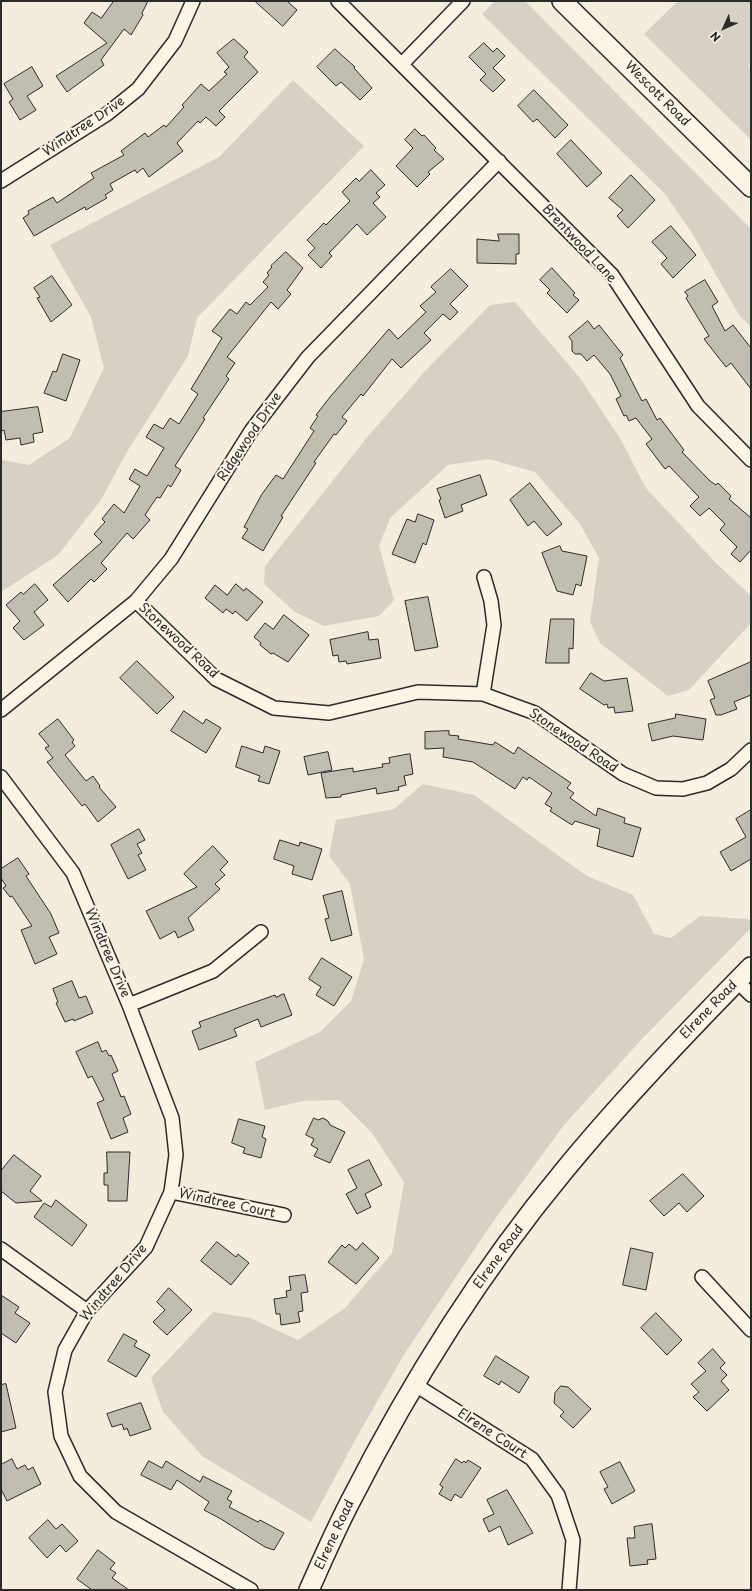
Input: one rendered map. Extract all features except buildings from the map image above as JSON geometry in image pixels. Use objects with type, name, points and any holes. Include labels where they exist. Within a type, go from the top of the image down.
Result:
[{"type":"street","name":"Windtree Drive","points":[[1,181],[108,114],[138,89],[175,41],[193,1]]},
{"type":"street","points":[[338,1],[402,64],[463,1]]},
{"type":"street","name":"Wescott Road","points":[[562,1],[750,183]]},
{"type":"street","name":"Brentwood Lane","points":[[402,64],[612,275],[698,406],[751,460]]},
{"type":"street","name":"Ridgewood Drive","points":[[1,710],[136,601],[171,559],[251,431],[308,357],[499,161]]},
{"type":"street","points":[[483,694],[494,625],[491,601],[484,577]]},
{"type":"street","name":"Stonewood Road","points":[[136,601],[216,679],[274,708],[329,713],[418,692],[483,694],[535,713],[623,774],[656,788],[683,789],[707,783],[731,769],[751,750]]},
{"type":"street","name":"Windtree Drive","points":[[1,777],[73,873],[130,1005],[172,1118],[176,1155],[171,1192],[146,1247],[87,1311],[65,1350],[55,1392],[60,1436],[80,1476],[116,1512],[251,1590]]},
{"type":"street","points":[[130,1005],[213,971],[262,932]]},
{"type":"street","name":"Elrene Road","points":[[309,1590],[349,1503],[414,1384],[483,1278],[562,1172],[648,1073],[751,967]]},
{"type":"street","points":[[737,981],[751,996]]},
{"type":"street","name":"Windtree Court","points":[[171,1192],[284,1216]]},
{"type":"street","points":[[1,1250],[87,1311]]},
{"type":"street","points":[[702,1277],[751,1330]]},
{"type":"street","name":"Elrene Court","points":[[414,1384],[532,1459],[558,1495],[572,1540],[569,1590]]},
{"type":"shaded area","points":[[495,1],[525,1],[751,229],[751,327],[739,315],[692,233],[665,194],[482,14]]},
{"type":"shaded area","points":[[678,1],[751,1],[751,62],[748,66],[751,69],[751,140],[644,34]]},
{"type":"shaded area","points":[[293,80],[364,146],[197,318],[188,356],[128,450],[101,500],[58,555],[1,592],[1,460],[29,465],[70,438],[104,368],[91,317],[50,245],[219,157]]},
{"type":"shaded area","points":[[515,302],[580,378],[621,440],[646,488],[717,564],[751,596],[751,623],[689,690],[668,696],[600,643],[590,622],[599,558],[580,524],[535,472],[489,459],[448,465],[390,518],[379,546],[394,600],[379,616],[324,626],[295,612],[264,584],[265,566],[369,435],[428,368],[490,305]]},
{"type":"shaded area","points":[[423,784],[474,795],[587,876],[633,895],[654,934],[671,938],[700,916],[748,919],[751,922],[751,928],[641,1040],[564,1125],[490,1226],[405,1353],[359,1433],[311,1522],[202,1456],[163,1412],[151,1378],[213,1312],[250,1318],[298,1340],[345,1308],[392,1253],[404,1182],[372,1133],[339,1100],[303,1101],[265,1110],[255,1062],[320,1032],[351,1001],[364,959],[350,884],[329,856],[336,820],[394,809]]}]
